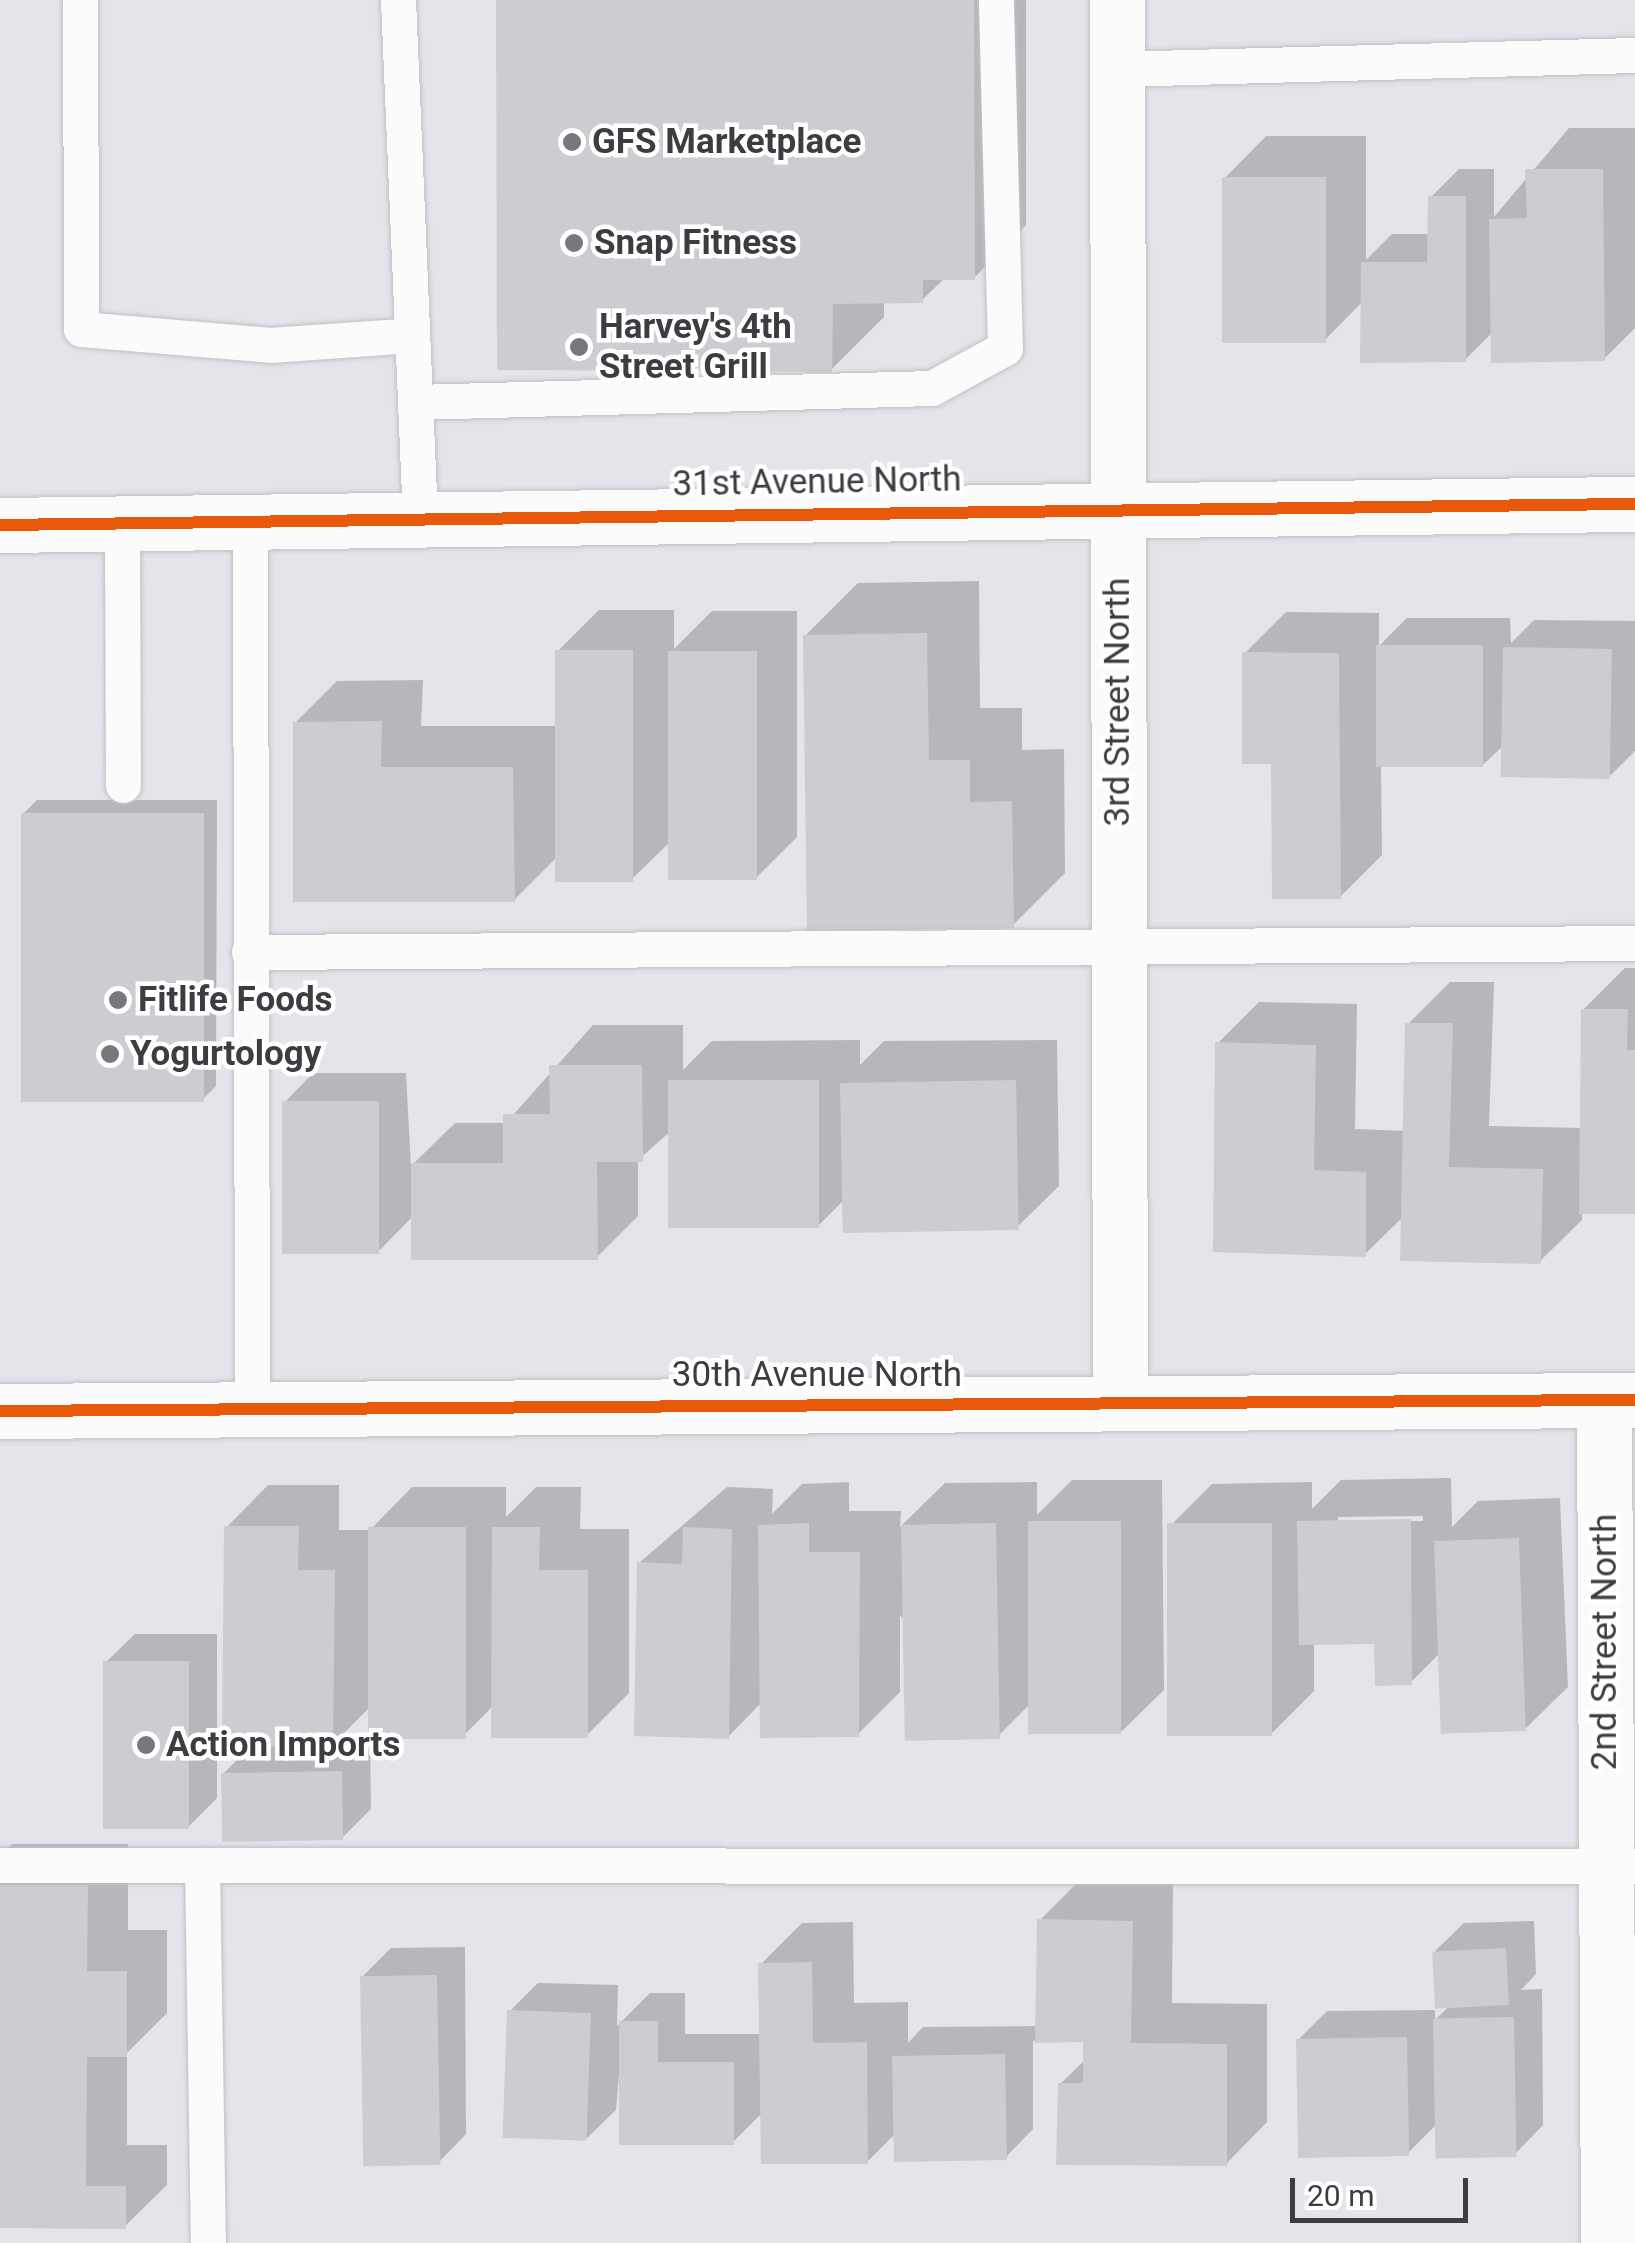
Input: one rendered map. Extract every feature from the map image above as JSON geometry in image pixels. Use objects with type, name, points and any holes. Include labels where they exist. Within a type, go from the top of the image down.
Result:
[{"type":"street","name":"3rd Street North","points":[[1117,0],[1120,1404]]},
{"type":"street","name":"31st Avenue North","points":[[0,526],[1118,507],[1635,504]]},
{"type":"street","name":"30th Avenue North","points":[[0,1411],[1619,1400]]},
{"type":"street","name":"2nd Street North","points":[[1608,2243],[1620,1866],[1619,1400]]},
{"type":"lane","points":[[80,0],[81,329],[270,345],[412,335]]},
{"type":"lane","points":[[398,0],[420,518]]},
{"type":"lane","points":[[415,402],[932,388],[1005,348],[996,0]]},
{"type":"lane","points":[[1117,69],[1635,55]]},
{"type":"lane","points":[[250,522],[252,1409]]},
{"type":"lane","points":[[122,524],[124,785]]},
{"type":"lane","points":[[248,952],[1635,943]]},
{"type":"lane","points":[[0,1866],[1620,1866]]},
{"type":"lane","points":[[202,1866],[208,2243]]},
{"type":"building","points":[[496,0],[974,0],[975,280],[923,280],[923,303],[833,304],[832,372],[497,370]]},
{"type":"building","points":[[1525,169],[1603,169],[1605,361],[1491,363],[1489,219],[1527,218]]},
{"type":"building","points":[[1222,177],[1326,177],[1326,343],[1222,343]]},
{"type":"building","points":[[1428,196],[1466,196],[1466,362],[1360,363],[1361,262],[1427,262]]},
{"type":"building","points":[[927,633],[929,760],[970,760],[970,802],[1012,801],[1014,928],[807,931],[803,635]]},
{"type":"building","points":[[1376,645],[1483,645],[1483,767],[1376,767]]},
{"type":"building","points":[[1503,647],[1612,649],[1610,779],[1501,777]]},
{"type":"building","points":[[555,650],[633,650],[633,882],[555,882]]},
{"type":"building","points":[[668,651],[757,651],[757,880],[668,880]]},
{"type":"building","points":[[1242,652],[1339,653],[1341,899],[1272,899],[1271,764],[1242,764]]},
{"type":"building","points":[[382,721],[381,767],[513,767],[515,902],[293,902],[293,722]]},
{"type":"building","points":[[21,813],[204,813],[204,1102],[21,1102]]},
{"type":"building","points":[[1581,1009],[1628,1009],[1627,1050],[1635,1050],[1635,1214],[1579,1214]]},
{"type":"building","points":[[1405,1023],[1453,1023],[1449,1167],[1543,1169],[1541,1264],[1400,1261]]},
{"type":"building","points":[[1215,1042],[1316,1045],[1314,1170],[1366,1172],[1366,1257],[1213,1252]]},
{"type":"building","points":[[549,1065],[642,1065],[643,1162],[597,1162],[598,1260],[411,1260],[411,1163],[503,1163],[503,1114],[550,1114]]},
{"type":"building","points":[[668,1080],[819,1080],[819,1228],[668,1228]]},
{"type":"building","points":[[1016,1080],[1019,1230],[843,1233],[840,1083]]},
{"type":"building","points":[[282,1101],[379,1101],[379,1254],[282,1254]]},
{"type":"building","points":[[1411,1519],[1412,1685],[1375,1686],[1374,1644],[1299,1645],[1297,1521]]},
{"type":"building","points":[[1028,1521],[1121,1521],[1121,1734],[1028,1734]]},
{"type":"building","points":[[809,1523],[809,1552],[860,1552],[859,1737],[760,1738],[758,1525]]},
{"type":"building","points":[[996,1523],[1000,1739],[905,1741],[901,1525]]},
{"type":"building","points":[[1167,1523],[1272,1523],[1272,1736],[1167,1736]]},
{"type":"building","points":[[224,1526],[299,1526],[298,1570],[335,1570],[333,1747],[222,1747]]},
{"type":"building","points":[[368,1527],[466,1527],[466,1739],[368,1739]]},
{"type":"building","points":[[492,1527],[540,1527],[539,1570],[588,1570],[588,1738],[491,1738]]},
{"type":"building","points":[[683,1527],[732,1529],[729,1739],[634,1736],[637,1562],[682,1564]]},
{"type":"building","points":[[1519,1538],[1526,1731],[1441,1734],[1434,1541]]},
{"type":"building","name":"Action Imports","points":[[103,1661],[189,1661],[189,1829],[103,1829]]},
{"type":"building","points":[[342,1771],[343,1840],[222,1842],[221,1773]]},
{"type":"building","points":[[0,1885],[88,1885],[87,1971],[127,1971],[127,2057],[87,2057],[86,2186],[126,2186],[126,2229],[0,2228]]},
{"type":"building","points":[[1037,1919],[1133,1921],[1131,2043],[1227,2044],[1227,2166],[1056,2165],[1058,2083],[1083,2083],[1083,2042],[1035,2043]]},
{"type":"building","points":[[1506,1948],[1509,2005],[1435,2009],[1432,1952]]},
{"type":"building","points":[[812,1962],[813,2043],[867,2042],[868,2164],[761,2164],[758,1963]]},
{"type":"building","points":[[437,1975],[440,2165],[363,2166],[360,1976]]},
{"type":"building","points":[[507,2010],[591,2013],[586,2141],[503,2138]]},
{"type":"building","points":[[1514,2017],[1516,2157],[1435,2158],[1433,2018]]},
{"type":"building","points":[[619,2021],[658,2021],[658,2062],[734,2062],[734,2145],[619,2145]]},
{"type":"building","points":[[1407,2037],[1409,2156],[1298,2158],[1296,2039]]},
{"type":"building","points":[[1005,2054],[1007,2160],[894,2162],[892,2056]]},
{"type":"cycle path","points":[[0,525],[1635,504]]},
{"type":"cycle path","points":[[0,1411],[1635,1400]]},
{"type":"place","name":"GFS Marketplace","points":[[572,142]]},
{"type":"place","name":"Snap Fitness","points":[[574,243]]},
{"type":"place","name":"Harvey's 4th Street Grill","points":[[579,347]]},
{"type":"place","name":"Fitlife Foods","points":[[118,1000]]},
{"type":"place","name":"Yogurtology","points":[[110,1054]]},
{"type":"place","name":"Action Imports","points":[[146,1745]]}]
